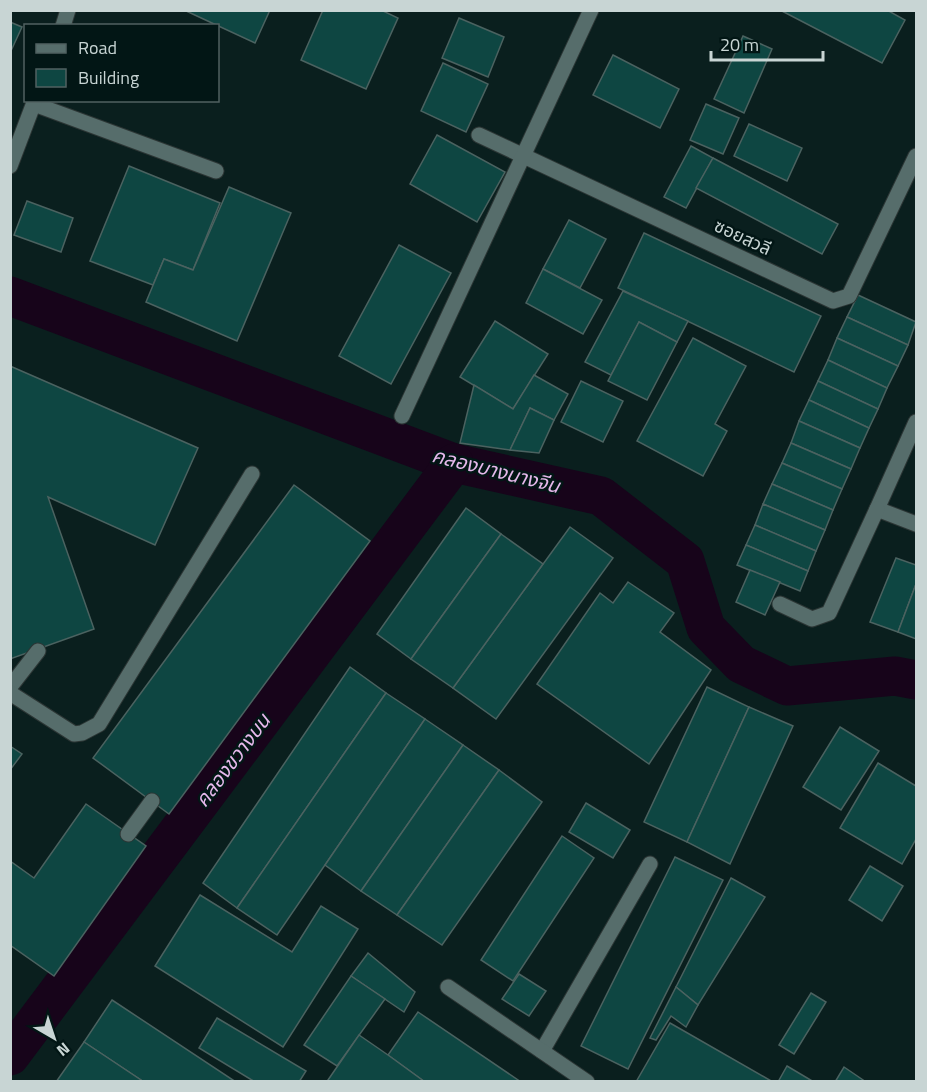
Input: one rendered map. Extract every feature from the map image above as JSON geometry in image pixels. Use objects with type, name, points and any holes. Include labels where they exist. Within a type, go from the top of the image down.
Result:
[{"type":"street","points":[[402,416],[591,10]]},
{"type":"street","points":[[10,166],[34,102],[216,171]]},
{"type":"street","name":"ซอยสวลี","points":[[479,135],[833,301],[841,301],[849,296],[916,156]]},
{"type":"street","points":[[780,604],[812,619],[822,618],[829,613],[916,422]]},
{"type":"street","points":[[10,693],[74,734],[82,733],[99,724],[252,474]]},
{"type":"street","points":[[878,508],[916,524]]},
{"type":"street","points":[[10,687],[38,651]]},
{"type":"street","points":[[128,834],[152,801]]},
{"type":"street","points":[[542,1051],[650,864]]},
{"type":"street","points":[[448,987],[587,1082]]},
{"type":"building","points":[[184,10],[270,10],[255,43],[219,26],[219,24],[214,24]]},
{"type":"building","points":[[323,10],[381,10],[398,18],[366,89],[301,60]]},
{"type":"building","points":[[780,10],[887,10],[905,20],[882,63]]},
{"type":"building","points":[[459,18],[504,37],[488,77],[442,58]]},
{"type":"building","points":[[10,22],[22,27],[10,53]]},
{"type":"building","points":[[743,36],[772,49],[744,113],[714,99]]},
{"type":"building","points":[[613,55],[679,89],[660,128],[593,95]]},
{"type":"building","points":[[443,63],[488,84],[466,132],[421,111]]},
{"type":"building","points":[[706,104],[739,118],[723,154],[690,140]]},
{"type":"building","points":[[749,124],[802,148],[787,181],[734,156]]},
{"type":"building","points":[[437,135],[505,172],[477,222],[410,184]]},
{"type":"building","points":[[691,146],[713,158],[686,208],[664,197]]},
{"type":"building","points":[[713,158],[838,224],[822,254],[696,188]]},
{"type":"building","points":[[129,166],[220,203],[193,270],[164,259],[153,285],[90,261]]},
{"type":"building","points":[[229,187],[291,213],[237,341],[146,302],[164,259],[193,270]]},
{"type":"building","points":[[27,201],[73,218],[61,252],[14,235]]},
{"type":"building","points":[[569,220],[606,239],[580,288],[543,269]]},
{"type":"building","points":[[644,233],[821,316],[794,372],[618,288]]},
{"type":"building","points":[[399,245],[451,273],[391,384],[339,356]]},
{"type":"building","points":[[543,269],[602,300],[583,334],[526,303]]},
{"type":"building","points":[[623,291],[688,321],[677,342],[639,322],[611,375],[585,362]]},
{"type":"building","points":[[858,295],[916,322],[908,345],[847,317]]},
{"type":"building","points":[[847,317],[908,345],[898,366],[837,338]]},
{"type":"building","points":[[495,321],[548,354],[513,409],[460,377]]},
{"type":"building","points":[[639,322],[677,342],[647,400],[608,381]]},
{"type":"building","points":[[693,338],[746,366],[715,424],[727,431],[703,476],[637,441]]},
{"type":"building","points":[[837,338],[898,366],[887,388],[828,360]]},
{"type":"building","points":[[828,360],[887,388],[878,409],[818,381]]},
{"type":"building","points":[[10,366],[198,448],[155,545],[48,497],[94,629],[10,659]]},
{"type":"building","points":[[534,375],[568,394],[554,420],[530,408],[510,450],[460,443],[474,385],[513,409]]},
{"type":"building","points":[[581,381],[623,401],[603,442],[561,422]]},
{"type":"building","points":[[818,381],[878,409],[869,428],[809,400]]},
{"type":"building","points":[[809,400],[869,428],[860,448],[799,421]]},
{"type":"building","points":[[530,408],[554,420],[539,453],[510,450]]},
{"type":"building","points":[[799,421],[860,448],[851,469],[791,443]]},
{"type":"building","points":[[791,443],[851,469],[842,489],[782,463]]},
{"type":"building","points":[[782,463],[842,489],[833,510],[772,484]]},
{"type":"building","points":[[772,484],[833,510],[825,530],[763,504]]},
{"type":"building","points":[[294,485],[370,541],[169,814],[93,758]]},
{"type":"building","points":[[763,504],[825,530],[816,551],[755,525]]},
{"type":"building","points":[[466,508],[501,534],[411,659],[377,634]]},
{"type":"building","points":[[755,525],[816,551],[808,571],[746,545]]},
{"type":"building","points":[[570,527],[613,558],[496,719],[453,688]]},
{"type":"building","points":[[501,534],[543,564],[453,688],[411,659]]},
{"type":"building","points":[[746,545],[808,571],[800,591],[737,565]]},
{"type":"building","points":[[896,558],[916,565],[916,584],[898,632],[870,622]]},
{"type":"building","points":[[750,570],[780,582],[765,615],[736,602]]},
{"type":"building","points":[[628,582],[674,613],[660,632],[711,670],[649,764],[537,684],[600,593],[613,603]]},
{"type":"building","points":[[916,584],[916,639],[898,632]]},
{"type":"building","points":[[350,667],[386,693],[237,908],[203,883]]},
{"type":"building","points":[[707,687],[749,707],[687,842],[644,822]]},
{"type":"building","points":[[386,693],[425,719],[277,935],[237,908]]},
{"type":"building","points":[[749,707],[793,726],[730,864],[687,842]]},
{"type":"building","points":[[425,719],[463,745],[361,891],[325,865]]},
{"type":"building","points":[[840,727],[879,751],[841,810],[803,787]]},
{"type":"building","points":[[463,745],[499,770],[397,915],[361,891]]},
{"type":"building","points":[[10,746],[22,754],[10,770]]},
{"type":"building","points":[[878,763],[916,786],[916,839],[902,864],[840,828]]},
{"type":"building","points":[[499,770],[542,802],[442,945],[397,915]]},
{"type":"building","points":[[586,803],[630,830],[613,858],[569,832]]},
{"type":"building","points":[[86,804],[146,846],[54,976],[10,945],[10,861],[34,878]]},
{"type":"building","points":[[562,836],[594,858],[513,981],[481,960]]},
{"type":"building","points":[[675,857],[723,880],[628,1069],[581,1046]]},
{"type":"building","points":[[870,866],[903,886],[882,921],[849,900]]},
{"type":"building","points":[[731,878],[765,897],[698,1005],[676,987]]},
{"type":"building","points":[[200,895],[292,952],[321,906],[358,929],[283,1047],[155,966]]},
{"type":"building","points":[[368,953],[415,992],[404,1012],[351,976]]},
{"type":"building","points":[[519,974],[546,991],[529,1016],[502,999]]},
{"type":"building","points":[[351,976],[385,999],[337,1066],[304,1045]]},
{"type":"building","points":[[676,987],[698,1005],[686,1027],[671,1016],[656,1040],[650,1038]]},
{"type":"building","points":[[811,993],[826,1002],[794,1054],[779,1045]]},
{"type":"building","points":[[112,1000],[236,1082],[144,1082],[84,1042]]},
{"type":"building","points":[[418,1012],[521,1082],[425,1082],[388,1055]]},
{"type":"building","points":[[217,1018],[306,1071],[299,1082],[255,1082],[199,1048]]},
{"type":"building","points":[[670,1023],[773,1082],[636,1082]]},
{"type":"building","points":[[359,1035],[425,1082],[330,1082],[328,1080]]},
{"type":"building","points":[[84,1042],[144,1082],[56,1082]]},
{"type":"building","points":[[787,1066],[814,1082],[778,1082]]},
{"type":"building","points":[[844,1067],[866,1082],[835,1082]]},
{"type":"waterway","name":"คลองบางนางจีน","points":[[10,296],[454,463],[601,496],[685,561],[706,628],[741,664],[787,686],[895,676],[916,680]]},
{"type":"waterway","name":"คลองขวางบน","points":[[10,1056],[454,463]]}]
